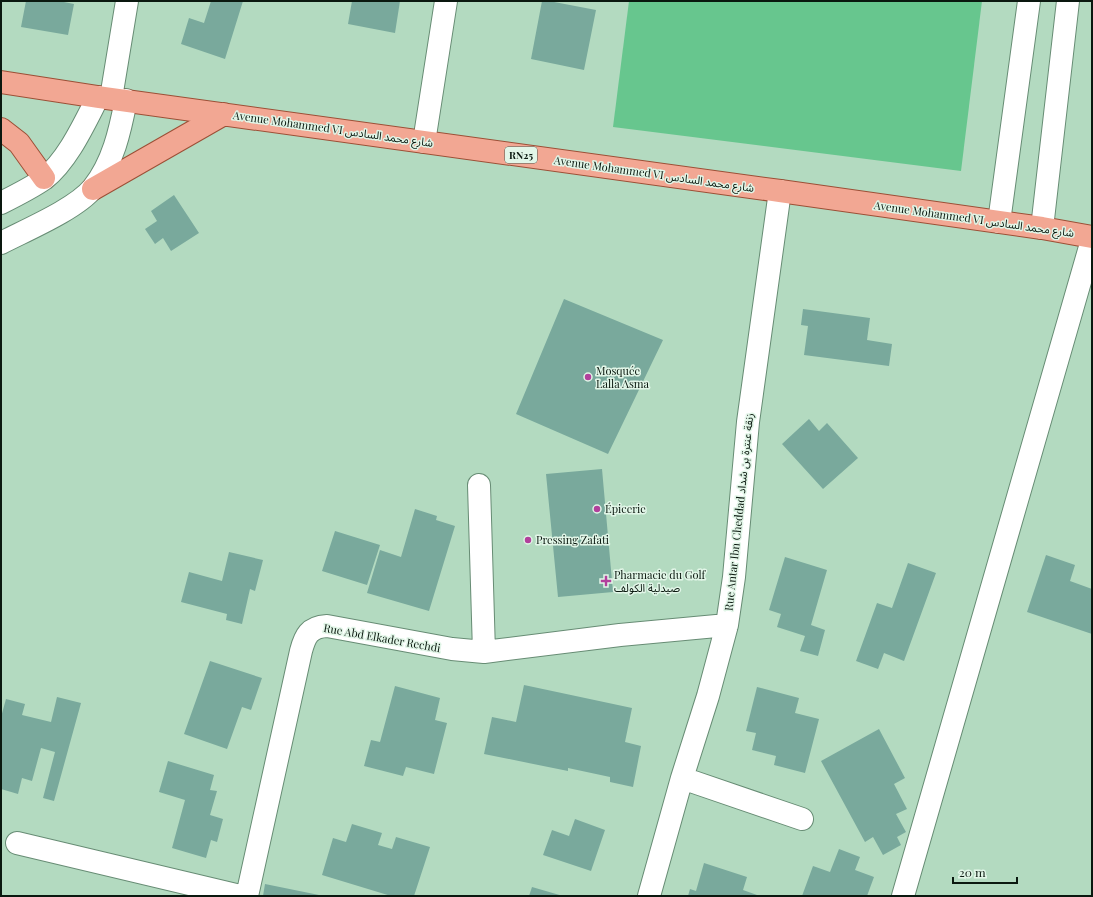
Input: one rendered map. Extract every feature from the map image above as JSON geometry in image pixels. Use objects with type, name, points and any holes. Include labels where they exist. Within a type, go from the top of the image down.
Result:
[{"type":"main road","name":"Avenue Mohammed VI شارع محمد السادس","points":[[1,82],[112,99],[1042,228],[1092,238]]},
{"type":"main road","points":[[92,188],[224,114]]},
{"type":"main road","points":[[1,129],[19,144],[44,178]]},
{"type":"street","points":[[1,243],[66,209],[80,200],[92,188],[105,168],[115,146],[112,99],[127,1]]},
{"type":"street","points":[[424,142],[446,1]]},
{"type":"street","points":[[999,222],[1029,1]]},
{"type":"street","points":[[1042,228],[1068,1]]},
{"type":"street","points":[[1,204],[44,178],[62,158],[84,123],[112,99]]},
{"type":"street","name":"Rue Antar Ibn Cheddad زنقة عنترة بن شداد","points":[[649,896],[682,778],[708,696],[727,625],[734,577],[748,422],[780,191]]},
{"type":"street","points":[[903,896],[1092,238]]},
{"type":"street","points":[[479,485],[484,652]]},
{"type":"street","name":"Rue Abd Elkader Rechdi","points":[[246,896],[301,652],[304,641],[314,628],[319,626],[327,626],[452,649],[484,652],[620,635],[727,625]]},
{"type":"street","points":[[682,778],[802,819]]},
{"type":"street","points":[[17,842],[240,896]]},
{"type":"green space","points":[[629,1],[982,1],[961,171],[613,127]]},
{"type":"building","points":[[26,1],[59,1],[74,4],[68,35],[21,27]]},
{"type":"building","points":[[211,1],[243,1],[225,59],[181,44],[189,18],[204,23]]},
{"type":"building","points":[[352,1],[400,1],[395,33],[348,24]]},
{"type":"building","points":[[542,1],[596,10],[584,70],[531,59]]},
{"type":"building","points":[[174,195],[199,233],[171,251],[163,238],[155,244],[145,229],[157,221],[151,211]]},
{"type":"building","name":"Mosquée Lalla Asma","points":[[564,299],[663,340],[608,454],[516,414]]},
{"type":"building","points":[[803,309],[870,318],[867,340],[892,344],[889,366],[804,355],[808,326],[801,325]]},
{"type":"building","points":[[809,419],[819,431],[827,423],[858,458],[823,489],[782,444]]},
{"type":"building","points":[[602,469],[613,592],[558,597],[546,474]]},
{"type":"building","points":[[415,509],[437,516],[436,520],[455,526],[429,611],[367,593],[380,550],[401,557]]},
{"type":"building","points":[[335,531],[380,545],[367,585],[322,571]]},
{"type":"building","points":[[229,552],[263,560],[255,591],[250,589],[242,624],[226,620],[227,614],[181,602],[189,572],[222,581]]},
{"type":"building","points":[[1046,555],[1075,565],[1070,581],[1092,589],[1092,634],[1027,612]]},
{"type":"building","points":[[785,557],[827,570],[811,625],[825,630],[818,656],[800,651],[805,636],[777,627],[781,614],[769,610]]},
{"type":"building","points":[[908,563],[936,573],[904,661],[884,653],[878,669],[856,661],[877,603],[892,608]]},
{"type":"building","points":[[210,661],[262,678],[251,710],[242,707],[227,749],[184,734]]},
{"type":"building","points":[[524,685],[632,708],[625,742],[641,746],[633,787],[610,782],[610,777],[568,768],[568,771],[484,754],[492,717],[516,722]]},
{"type":"building","points":[[395,686],[440,698],[435,720],[447,723],[434,774],[406,767],[403,776],[364,766],[371,740],[380,742]]},
{"type":"building","points":[[757,687],[799,698],[795,713],[819,719],[805,773],[774,765],[776,756],[752,750],[756,733],[746,731]]},
{"type":"building","points":[[57,697],[81,703],[54,801],[43,798],[55,752],[41,748],[32,781],[22,778],[18,794],[1,789],[1,717],[6,699],[25,704],[22,715],[51,722]]},
{"type":"building","points":[[879,729],[905,778],[894,784],[907,809],[896,814],[906,832],[897,837],[901,845],[883,855],[873,837],[865,842],[821,761]]},
{"type":"building","points":[[168,761],[214,775],[210,790],[217,791],[210,815],[223,819],[217,842],[211,840],[206,858],[172,848],[185,800],[159,792]]},
{"type":"building","points":[[575,819],[605,830],[591,871],[543,855],[552,830],[569,836]]},
{"type":"building","points":[[352,824],[382,833],[378,845],[392,849],[396,837],[430,847],[414,896],[391,896],[322,875],[333,838],[346,842]]},
{"type":"building","points":[[839,849],[860,857],[855,870],[874,877],[867,896],[802,896],[813,866],[830,872]]},
{"type":"building","points":[[704,863],[747,877],[743,890],[757,896],[688,896],[690,889],[696,891]]},
{"type":"building","points":[[265,884],[319,895],[319,896],[263,896]]},
{"type":"building","points":[[532,887],[563,896],[529,896]]},
{"type":"place","name":"Mosquée Lalla Asma","points":[[588,377]]},
{"type":"place","name":"Épicerie","points":[[597,509]]},
{"type":"place","name":"Pressing Zafati","points":[[528,540]]},
{"type":"place","name":"Pharmacie du Golf صيدلية الكولف","points":[[606,581]]}]
